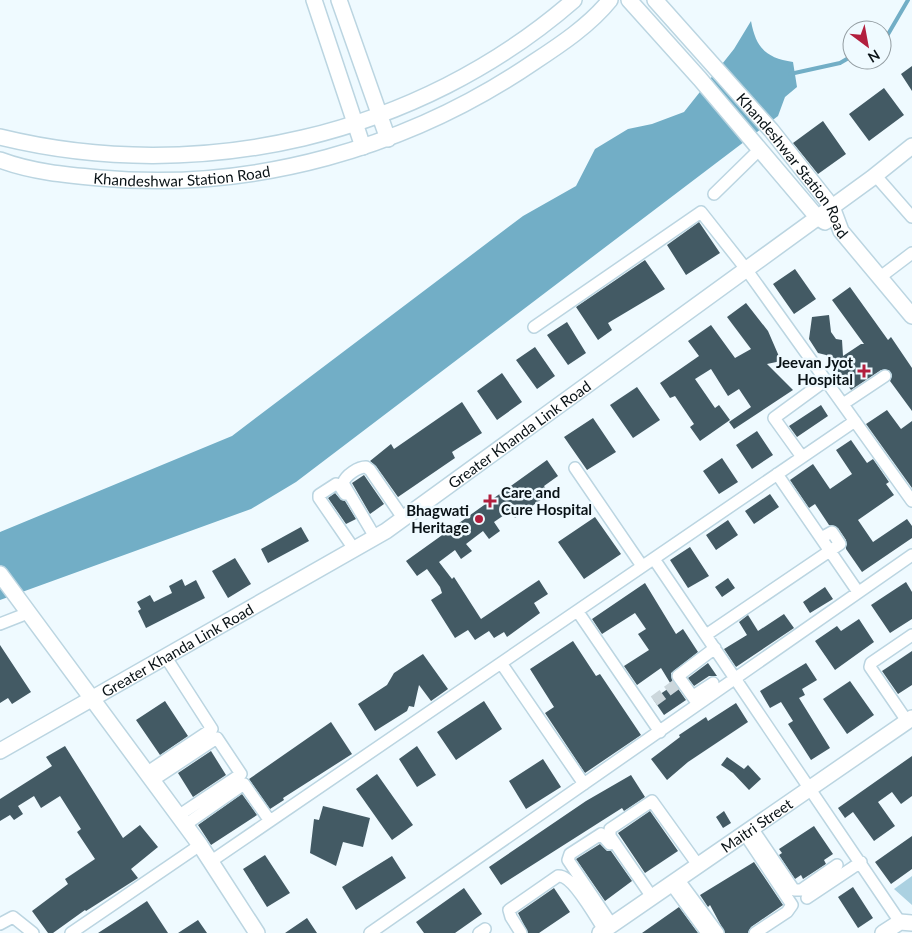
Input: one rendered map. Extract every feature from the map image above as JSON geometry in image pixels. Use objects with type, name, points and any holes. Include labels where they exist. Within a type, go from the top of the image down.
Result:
[{"type":"street","points":[[314,0],[363,148]]},
{"type":"street","points":[[339,0],[388,139]]},
{"type":"street","name":"Khandeshwar Station Road","points":[[0,137],[72,151],[167,156],[215,154],[263,147],[355,124],[412,102],[475,71],[534,32],[574,0]]},
{"type":"street","name":"Khandeshwar Station Road","points":[[0,160],[20,167],[69,176],[118,180],[168,181],[217,178],[267,171],[315,161],[388,139],[455,109],[518,73],[578,29],[610,0]]},
{"type":"street","name":"Khandeshwar Station Road","points":[[629,0],[817,217],[841,231]]},
{"type":"street","name":"Khandeshwar Station Road","points":[[655,0],[715,64],[771,130],[832,207],[841,231]]},
{"type":"street","name":"Greater Khanda Link Road","points":[[0,752],[374,538],[876,175],[912,146]]},
{"type":"street","points":[[714,194],[758,147]]},
{"type":"street","points":[[876,175],[912,217]]},
{"type":"street","points":[[534,327],[701,212],[746,269],[912,501]]},
{"type":"street","points":[[841,231],[912,316]]},
{"type":"street","points":[[879,278],[912,253]]},
{"type":"street","points":[[842,404],[885,376]]},
{"type":"street","points":[[802,457],[774,418],[826,380]]},
{"type":"street","points":[[210,862],[855,421]]},
{"type":"street","points":[[374,538],[343,483],[345,479],[358,469],[366,467],[370,470],[403,518]]},
{"type":"street","points":[[575,468],[642,566]]},
{"type":"street","points":[[777,474],[858,592]]},
{"type":"street","points":[[354,549],[319,498],[319,495],[336,484],[339,485],[374,538]]},
{"type":"street","points":[[706,634],[830,551]]},
{"type":"street","points":[[695,702],[736,678],[912,555]]},
{"type":"street","points":[[654,559],[861,862],[906,922],[883,933]]},
{"type":"street","points":[[0,574],[90,699],[200,846],[257,933]]},
{"type":"street","points":[[0,624],[24,607]]},
{"type":"street","points":[[578,612],[660,732]]},
{"type":"street","points":[[910,719],[870,667],[871,663],[912,635]]},
{"type":"street","points":[[695,702],[678,674],[715,648]]},
{"type":"street","points":[[149,777],[212,729],[165,656]]},
{"type":"street","points":[[501,663],[584,784]]},
{"type":"street","points":[[370,933],[660,732],[695,702],[712,683]]},
{"type":"street","points":[[678,684],[695,702]]},
{"type":"street","points":[[644,708],[654,701]]},
{"type":"street","name":"Maitri Street","points":[[605,930],[910,719]]},
{"type":"street","points":[[149,777],[217,738],[241,774],[181,821]]},
{"type":"street","points":[[181,821],[244,784],[270,821]]},
{"type":"street","points":[[650,898],[610,836],[610,828],[652,801],[698,865]]},
{"type":"street","points":[[748,831],[794,890],[801,890],[837,865]]},
{"type":"street","points":[[748,831],[792,904],[787,912],[755,933]]},
{"type":"street","points":[[605,930],[568,860],[570,854],[598,836],[603,835],[650,898]]},
{"type":"street","points":[[71,933],[200,846]]},
{"type":"street","points":[[807,898],[861,862]]},
{"type":"street","points":[[522,933],[511,917],[509,910],[558,876],[562,876],[572,882],[605,930]]},
{"type":"street","points":[[675,882],[707,933]]},
{"type":"street","points":[[675,882],[718,933]]},
{"type":"street","points":[[0,924],[13,917],[33,933]]},
{"type":"street","points":[[763,933],[776,924]]},
{"type":"shaded area","points":[[751,21],[759,45],[764,50],[776,58],[793,62],[797,87],[785,97],[778,116],[296,482],[251,509],[0,600],[0,532],[232,436],[523,216],[576,186],[595,149],[628,129],[652,124],[684,112],[734,49]]},
{"type":"shaded area","points":[[912,876],[912,905],[894,889]]},
{"type":"building","points":[[912,66],[912,91],[901,74]]},
{"type":"building","points":[[884,88],[904,115],[869,141],[849,114]]},
{"type":"building","points":[[823,121],[846,154],[818,174],[793,143]]},
{"type":"building","points":[[699,222],[720,253],[686,275],[667,245]]},
{"type":"building","points":[[645,260],[665,289],[608,323],[612,330],[598,340],[576,307]]},
{"type":"building","points":[[795,269],[816,299],[794,314],[773,284]]},
{"type":"building","points":[[850,287],[888,340],[891,337],[912,368],[912,411],[890,381],[892,375],[889,370],[881,370],[851,390],[826,355],[818,353],[809,339],[812,317],[829,315],[831,332],[836,339],[842,340],[843,356],[864,344],[832,300]]},
{"type":"building","points":[[746,303],[768,331],[781,361],[767,364],[793,390],[734,429],[729,422],[751,407],[739,389],[728,396],[711,369],[695,379],[715,408],[719,405],[730,420],[700,441],[690,427],[694,424],[675,396],[670,398],[660,383],[699,356],[688,341],[711,325],[735,358],[751,349],[727,317]]},
{"type":"building","points":[[567,322],[586,353],[568,365],[547,335]]},
{"type":"building","points":[[535,347],[555,376],[537,389],[516,360]]},
{"type":"building","points":[[502,373],[522,402],[497,420],[477,391]]},
{"type":"building","points":[[637,387],[660,420],[633,438],[610,405]]},
{"type":"building","points":[[462,402],[482,433],[452,452],[455,458],[398,497],[376,466],[370,461],[391,444],[394,449]]},
{"type":"building","points":[[821,405],[828,416],[797,437],[789,426]]},
{"type":"building","points":[[887,410],[901,429],[912,421],[912,488],[866,424]]},
{"type":"building","points":[[593,418],[616,452],[587,470],[564,437]]},
{"type":"building","points":[[757,431],[773,455],[752,469],[736,445]]},
{"type":"building","points":[[851,440],[867,463],[873,459],[889,482],[886,484],[894,495],[858,520],[873,542],[907,519],[912,526],[912,538],[862,572],[846,549],[846,540],[838,528],[829,525],[815,504],[809,508],[790,480],[813,464],[830,489],[852,474],[836,450]]},
{"type":"building","points":[[722,458],[738,482],[719,494],[703,471]]},
{"type":"building","points":[[547,460],[558,476],[544,486],[549,494],[515,518],[510,511],[494,522],[500,531],[489,539],[483,531],[466,544],[472,551],[461,559],[455,550],[439,562],[452,579],[454,577],[481,619],[539,580],[548,594],[534,603],[540,613],[507,637],[504,632],[494,638],[489,631],[475,640],[468,630],[455,638],[431,600],[442,593],[440,587],[427,569],[417,576],[406,561]]},
{"type":"building","points":[[364,475],[384,504],[370,514],[352,483]]},
{"type":"building","points":[[335,493],[341,500],[345,501],[356,519],[346,524],[328,498]]},
{"type":"building","points":[[770,494],[779,507],[754,524],[745,511]]},
{"type":"building","points":[[595,517],[621,554],[584,579],[558,542]]},
{"type":"building","points":[[728,520],[738,535],[716,550],[706,535]]},
{"type":"building","points":[[301,527],[309,541],[268,563],[261,549]]},
{"type":"building","points":[[690,547],[709,576],[688,588],[670,560]]},
{"type":"building","points":[[235,558],[251,584],[228,598],[212,571]]},
{"type":"building","points":[[728,578],[735,588],[722,597],[715,587]]},
{"type":"building","points":[[182,579],[185,586],[196,580],[205,598],[146,628],[138,611],[141,609],[137,602],[150,595],[154,602],[172,593],[169,586]]},
{"type":"building","points":[[906,582],[912,592],[912,619],[890,633],[871,605]]},
{"type":"building","points":[[645,583],[676,634],[683,629],[698,652],[671,673],[672,680],[686,700],[664,715],[653,699],[672,686],[661,668],[637,685],[624,666],[649,650],[638,634],[646,629],[635,613],[602,634],[592,619]]},
{"type":"building","points":[[825,587],[833,599],[810,613],[803,602]]},
{"type":"building","points":[[784,614],[794,628],[736,667],[724,649],[747,635],[739,622],[748,615],[758,631]]},
{"type":"building","points":[[859,619],[874,642],[835,670],[815,641],[837,626],[841,631]]},
{"type":"building","points":[[573,641],[596,676],[600,674],[641,735],[585,773],[545,713],[554,707],[530,669]]},
{"type":"building","points":[[0,645],[31,692],[12,704],[8,698],[0,703]]},
{"type":"building","points":[[912,651],[912,685],[898,694],[882,671]]},
{"type":"building","points":[[423,654],[448,689],[431,701],[419,685],[414,707],[409,706],[407,711],[375,731],[358,704],[387,685],[394,673]]},
{"type":"building","points":[[708,663],[717,676],[709,676],[694,686],[688,678]]},
{"type":"building","points":[[806,663],[817,680],[802,689],[805,695],[799,698],[830,748],[811,760],[788,724],[793,721],[781,702],[770,708],[760,691]]},
{"type":"building","points":[[850,681],[874,715],[847,734],[823,699]]},
{"type":"building","points":[[165,701],[188,736],[160,755],[136,720]]},
{"type":"building","points":[[484,701],[502,729],[456,760],[437,732]]},
{"type":"building","points":[[736,703],[748,722],[688,762],[667,780],[651,759],[680,737],[679,735],[706,717],[708,721]]},
{"type":"building","points":[[331,722],[352,754],[283,798],[284,800],[270,809],[249,779]]},
{"type":"building","points":[[65,746],[123,838],[140,825],[158,847],[131,869],[138,878],[85,910],[53,933],[48,933],[32,911],[68,884],[65,879],[95,859],[77,832],[81,829],[60,796],[41,808],[34,796],[18,806],[23,814],[14,820],[10,815],[0,821],[0,799],[52,766],[46,757]]},
{"type":"building","points":[[417,746],[436,775],[417,787],[399,759]]},
{"type":"building","points":[[211,751],[226,775],[193,797],[178,773]]},
{"type":"building","points":[[912,756],[912,796],[901,804],[892,792],[878,802],[895,826],[874,841],[853,812],[845,818],[838,808]]},
{"type":"building","points":[[727,757],[744,769],[748,765],[761,779],[749,790],[733,773],[721,765]]},
{"type":"building","points":[[543,759],[561,787],[526,809],[509,781]]},
{"type":"building","points":[[377,774],[413,825],[392,840],[356,789]]},
{"type":"building","points":[[631,775],[645,797],[624,811],[622,808],[501,885],[489,867],[586,801]]},
{"type":"building","points":[[242,794],[257,815],[211,845],[198,825]]},
{"type":"building","points":[[323,806],[370,818],[363,847],[343,842],[336,866],[310,853],[314,819],[319,820]]},
{"type":"building","points":[[650,811],[678,851],[645,873],[618,833]]},
{"type":"building","points":[[724,811],[731,823],[723,828],[716,817]]},
{"type":"building","points":[[814,826],[833,854],[824,860],[826,864],[803,879],[801,875],[795,879],[779,855],[782,853],[779,849]]},
{"type":"building","points":[[912,836],[912,869],[891,884],[875,862]]},
{"type":"building","points":[[600,844],[607,851],[611,851],[632,881],[605,901],[576,859]]},
{"type":"building","points":[[265,855],[290,893],[267,907],[243,869]]},
{"type":"building","points":[[392,856],[406,878],[356,910],[342,887]]},
{"type":"building","points":[[754,862],[783,905],[751,927],[748,933],[725,933],[710,905],[708,907],[700,895]]},
{"type":"building","points":[[853,887],[873,918],[858,928],[838,897]]},
{"type":"building","points":[[464,888],[482,914],[455,933],[424,933],[416,922]]},
{"type":"building","points":[[554,888],[570,912],[539,933],[528,933],[518,913]]},
{"type":"building","points":[[147,901],[168,933],[98,933],[126,915]]},
{"type":"building","points":[[679,907],[698,933],[642,933]]},
{"type":"building","points":[[307,918],[317,933],[285,933]]},
{"type":"building","points":[[198,920],[207,933],[178,933]]},
{"type":"waterway","points":[[892,27],[908,0]]},
{"type":"waterway","points":[[790,74],[842,62]]},
{"type":"tunnel","points":[[654,701],[677,684]]},
{"type":"place","name":"Jeevan Jyot Hospital","points":[[864,371]]},
{"type":"place","name":"Care and Cure Hospital","points":[[490,501]]},
{"type":"place","name":"Bhagwati Heritage","points":[[479,519]]}]
